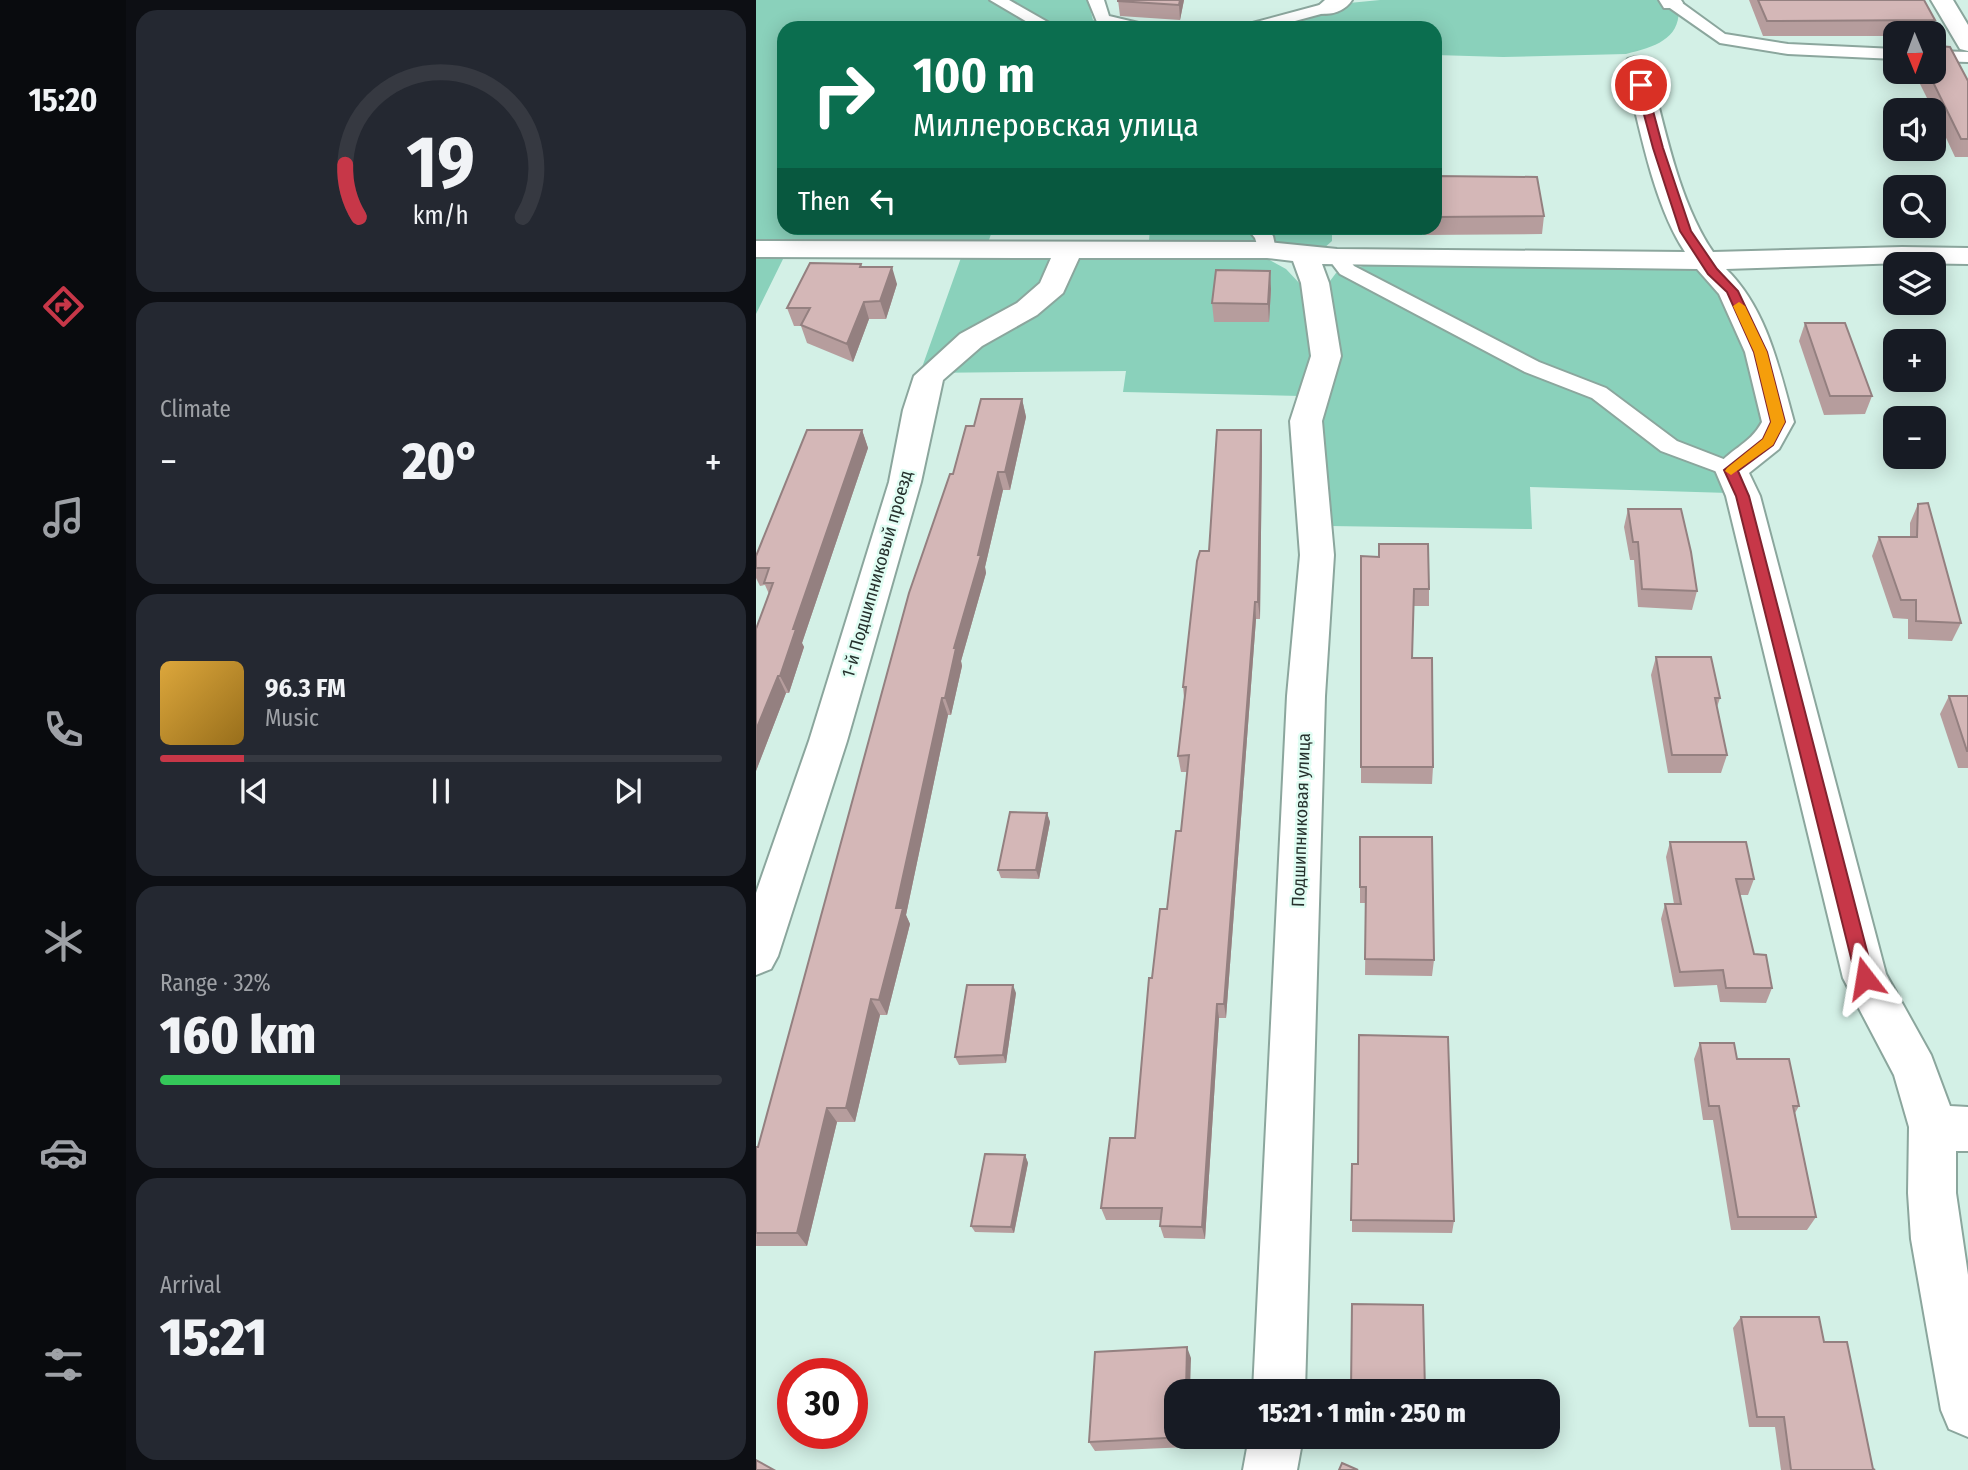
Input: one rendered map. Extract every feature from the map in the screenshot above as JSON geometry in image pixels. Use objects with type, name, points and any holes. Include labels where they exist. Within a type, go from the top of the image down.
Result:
[{"type":"street","points":[[1942,0],[1968,44]]},
{"type":"street","points":[[1636,64],[1658,148],[1685,231],[1732,291],[1760,352],[1778,422],[1769,442],[1731,470],[1742,496],[1865,978],[1950,1128],[1932,1193],[1936,1239],[1968,1410]]},
{"type":"street","points":[[756,249],[1069,249],[1300,244],[1706,261],[1902,255],[1968,256]]},
{"type":"street","name":"Подшипниковая улица","points":[[1279,1379],[1306,696],[1317,555],[1306,421],[1326,356],[1315,283],[1300,244]]},
{"type":"street","name":"1-й Подшипниковый проезд","points":[[756,956],[828,741],[898,508],[929,376],[971,340],[1027,309],[1054,287],[1069,249]]},
{"type":"street","points":[[1270,1470],[1274,1449]]},
{"type":"lane","points":[[998,0],[1037,21]]},
{"type":"lane","points":[[1096,0],[1102,19],[1111,21]]},
{"type":"lane","points":[[1671,1],[1720,38],[1788,49],[1883,53]]},
{"type":"lane","points":[[1275,21],[1334,4]]},
{"type":"lane","points":[[1946,56],[1968,57]]},
{"type":"lane","points":[[1300,244],[1508,354],[1599,393],[1669,446],[1731,470]]},
{"type":"green space","points":[[756,0],[1088,0],[1093,20],[1098,21],[777,21],[777,235],[991,235],[989,240],[756,243]]},
{"type":"green space","points":[[1380,0],[1678,0],[1679,13],[1673,32],[1666,38],[1648,48],[1626,54],[1503,57],[1442,55],[1442,21],[1295,21],[1341,10],[1349,3]]},
{"type":"green space","points":[[1149,235],[1332,235],[1332,241],[1323,249],[1149,241]]},
{"type":"green space","points":[[962,255],[1264,257],[1286,269],[1302,286],[1313,353],[1300,396],[1123,392],[1126,371],[920,373]]},
{"type":"green space","points":[[784,257],[756,314],[756,259]]},
{"type":"green space","points":[[1367,265],[1677,266],[1702,272],[1723,291],[1752,352],[1766,423],[1729,493],[1530,487],[1532,529],[1330,526],[1316,421],[1341,354],[1327,285],[1336,273]]},
{"type":"building","points":[[1118,0],[1180,0],[1179,5]]},
{"type":"building","points":[[1758,0],[1924,0],[1935,20],[1767,21]]},
{"type":"building","points":[[1946,47],[1950,47],[1968,81],[1968,139],[1961,139],[1946,109],[1946,98],[1941,98],[1934,84],[1946,84]]},
{"type":"building","points":[[1442,176],[1537,177],[1544,216],[1442,217]]},
{"type":"building","points":[[810,263],[892,267],[880,301],[864,302],[847,344],[801,325],[810,308],[787,308]]},
{"type":"building","points":[[1216,270],[1270,271],[1268,304],[1212,303]]},
{"type":"building","points":[[1805,323],[1845,323],[1872,396],[1830,396]]},
{"type":"building","points":[[981,399],[1022,399],[1005,472],[998,472],[978,555],[981,555],[954,648],[945,698],[942,698],[896,908],[903,908],[879,1000],[871,999],[846,1108],[827,1108],[797,1233],[756,1233],[756,1147],[909,593],[950,474],[953,474],[966,426],[974,426]]},
{"type":"building","points":[[807,430],[862,430],[793,629],[796,629],[780,676],[756,730],[756,629],[773,583],[764,583],[769,568],[756,568],[756,556]]},
{"type":"building","points":[[1217,430],[1261,430],[1258,602],[1255,602],[1224,1004],[1217,1004],[1202,1227],[1160,1226],[1162,1208],[1101,1208],[1110,1138],[1135,1138],[1149,978],[1152,978],[1160,909],[1167,909],[1176,831],[1181,831],[1189,755],[1178,756],[1186,687],[1183,687],[1197,561],[1200,551],[1209,551]]},
{"type":"building","points":[[1928,503],[1961,623],[1916,621],[1916,600],[1901,600],[1879,537],[1917,537],[1918,504]]},
{"type":"building","points":[[1628,509],[1681,509],[1697,591],[1642,589],[1638,542],[1633,542]]},
{"type":"building","points":[[1379,544],[1428,544],[1429,589],[1414,589],[1412,658],[1432,658],[1433,767],[1361,767],[1361,556],[1379,557]]},
{"type":"building","points":[[1656,657],[1711,657],[1720,698],[1715,698],[1727,755],[1672,755]]},
{"type":"building","points":[[1949,696],[1968,696],[1968,751],[1967,751]]},
{"type":"building","points":[[1010,812],[1047,813],[1036,870],[998,870]]},
{"type":"building","points":[[1360,837],[1432,837],[1434,960],[1365,959],[1366,887],[1360,887]]},
{"type":"building","points":[[1670,842],[1746,842],[1754,879],[1736,879],[1754,954],[1766,955],[1772,988],[1726,988],[1723,970],[1680,972],[1665,904],[1681,904]]},
{"type":"building","points":[[967,985],[1013,985],[1003,1055],[955,1057]]},
{"type":"building","points":[[1359,1035],[1448,1037],[1454,1221],[1351,1220],[1352,1164],[1358,1164]]},
{"type":"building","points":[[1700,1043],[1734,1043],[1737,1059],[1789,1059],[1799,1106],[1793,1106],[1816,1217],[1738,1217],[1719,1106],[1709,1106]]},
{"type":"building","points":[[985,1154],[1025,1155],[1011,1227],[971,1226]]},
{"type":"building","points":[[1352,1304],[1423,1305],[1425,1379],[1351,1379]]},
{"type":"building","points":[[1741,1317],[1819,1317],[1824,1342],[1847,1342],[1875,1470],[1791,1470],[1784,1417],[1757,1417]]},
{"type":"building","points":[[1187,1347],[1186,1379],[1164,1379],[1164,1438],[1089,1442],[1095,1352]]},
{"type":"building","points":[[756,1460],[774,1470],[756,1470]]},
{"type":"building","points":[[1342,1463],[1358,1470],[1339,1470]]},
{"type":"slow traffic","points":[[1731,471],[1769,442],[1778,422],[1760,352],[1739,306]]},
{"type":"route","points":[[1641,85],[1685,231],[1712,271],[1732,291],[1760,352],[1778,422],[1769,442],[1731,470],[1742,496],[1865,978]]}]
